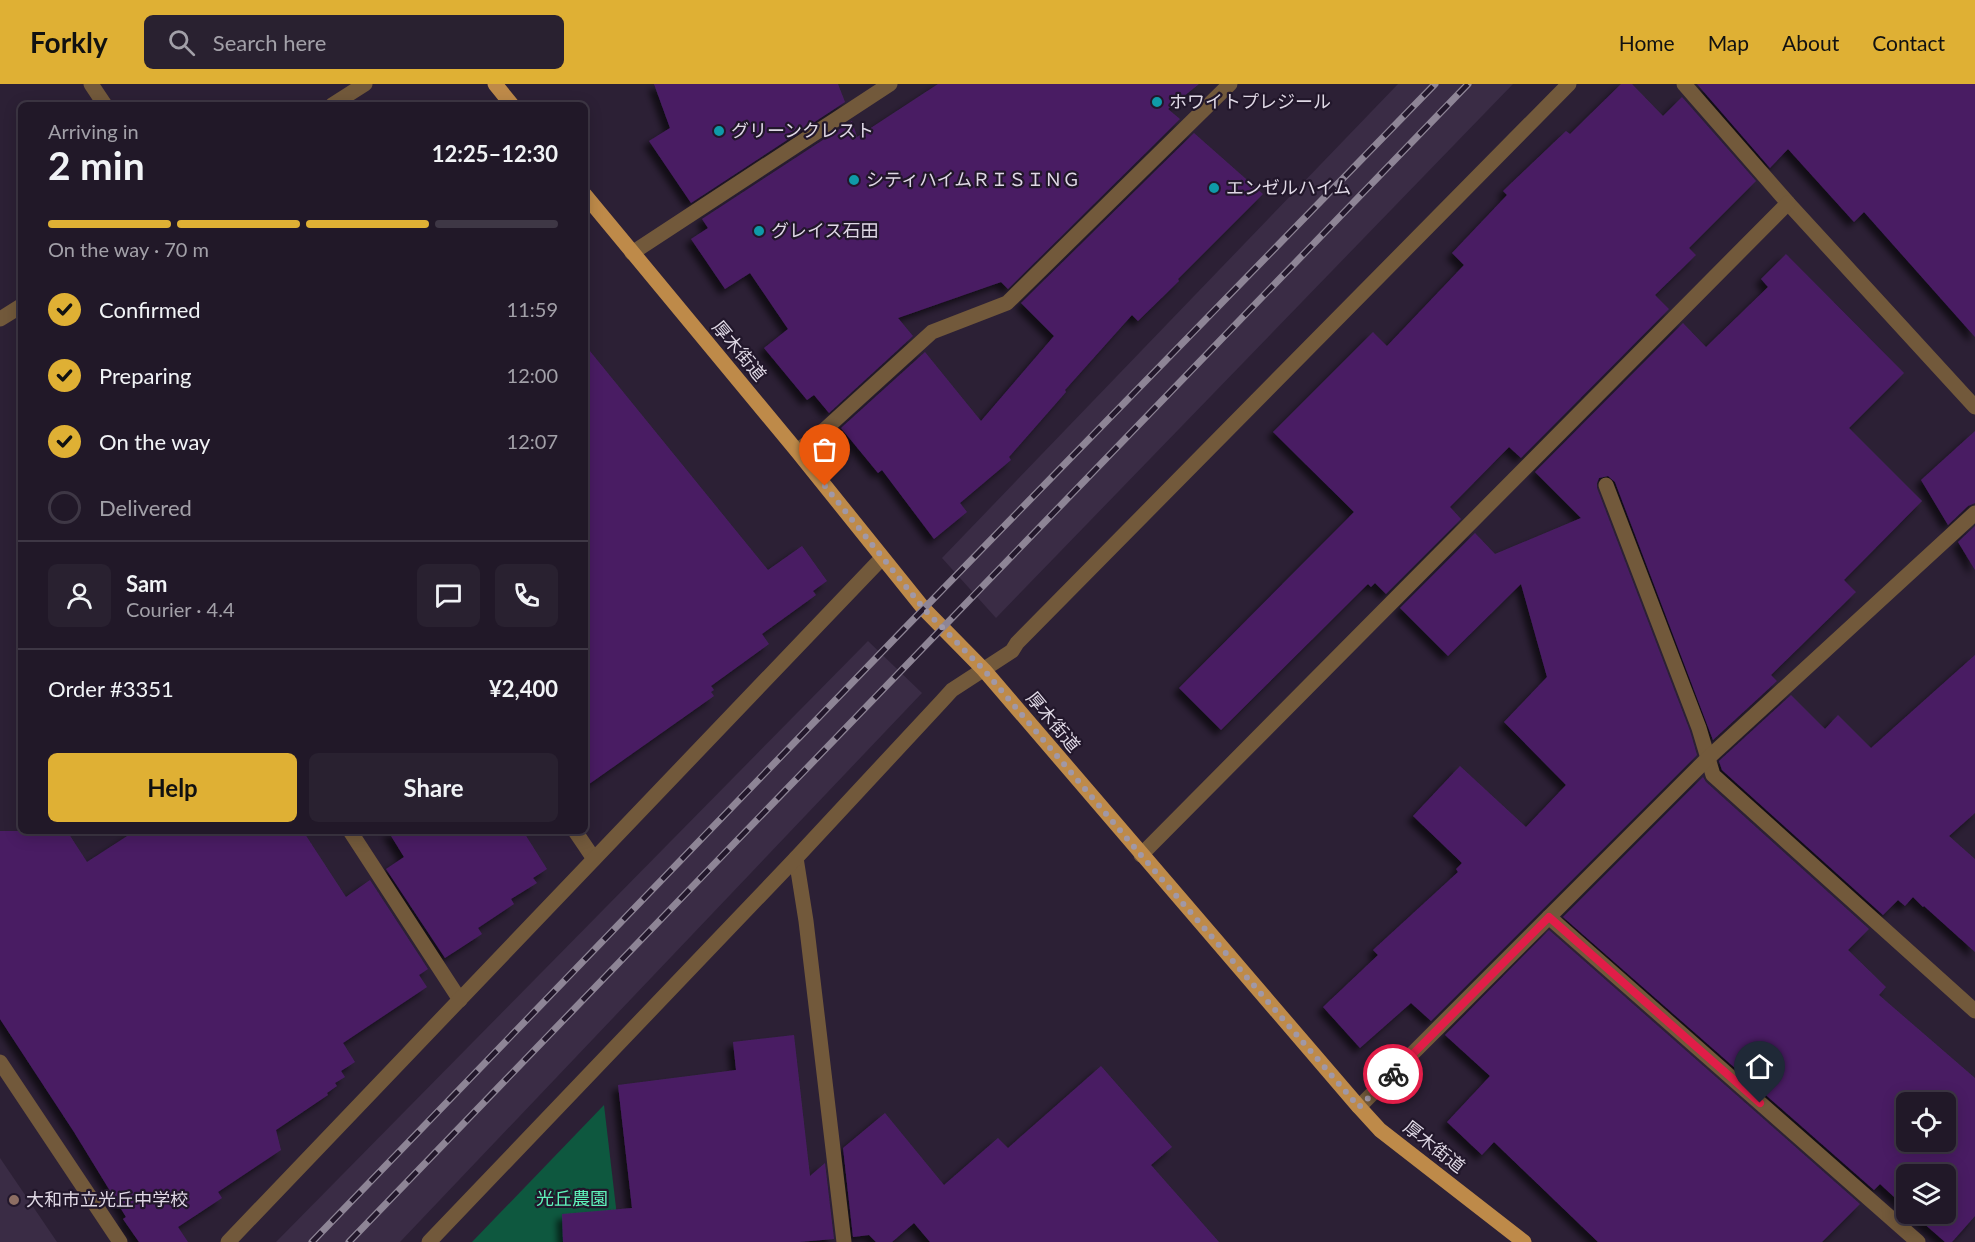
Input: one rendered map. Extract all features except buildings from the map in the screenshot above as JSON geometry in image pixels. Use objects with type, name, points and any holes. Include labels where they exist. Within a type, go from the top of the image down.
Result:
[{"type":"main road","points":[[495,84],[510,102]]},
{"type":"main road","name":"厚木街道","points":[[588,199],[797,451],[924,609],[984,670],[1359,1107],[1380,1130],[1524,1242]]},
{"type":"street","points":[[91,84],[103,102]]},
{"type":"street","points":[[337,102],[365,84]]},
{"type":"street","points":[[632,253],[890,84]]},
{"type":"street","points":[[797,451],[822,432],[932,332],[1007,303],[1230,84]]},
{"type":"street","points":[[429,1242],[796,858],[952,690],[1012,651],[1025,634],[1569,84]]},
{"type":"street","points":[[1684,84],[1788,203],[1975,407]]},
{"type":"street","points":[[1141,855],[1788,203]]},
{"type":"street","points":[[1606,485],[1698,728],[1713,775],[1975,1011]]},
{"type":"street","points":[[1359,1107],[1707,759],[1975,513]]},
{"type":"street","points":[[228,1242],[882,558]]},
{"type":"street","points":[[352,834],[459,1000]]},
{"type":"street","points":[[577,834],[594,859]]},
{"type":"street","points":[[796,858],[806,921],[844,1242]]},
{"type":"street","points":[[1549,917],[1918,1242]]},
{"type":"street","points":[[0,1062],[120,1242]]},
{"type":"shaded area","points":[[1398,84],[1513,84],[996,618],[942,558]]},
{"type":"shaded area","points":[[868,641],[922,693],[400,1242],[276,1242]]},
{"type":"shaded area","name":"大和市立光丘中学校","points":[[0,1158],[57,1242],[0,1242]]},
{"type":"green space","name":"光丘農園","points":[[604,1105],[620,1242],[472,1242]]},
{"type":"railway","points":[[312,1242],[1435,84]]},
{"type":"railway","points":[[349,1242],[1468,84]]},
{"type":"way so far","points":[[825,486],[924,609],[984,670],[1359,1107],[1393,1074]]},
{"type":"place","name":"ホワイトプレジール","points":[[1157,102]]},
{"type":"place","name":"グリーンクレスト","points":[[719,131]]},
{"type":"place","name":"シティハイムＲＩＳＩＮＧ","points":[[854,180]]},
{"type":"place","name":"エンゼルハイム","points":[[1214,188]]},
{"type":"place","name":"グレイス石田","points":[[759,231]]},
{"type":"place","name":"大和市立光丘中学校","points":[[14,1200]]},
{"type":"route","points":[[1393,1074],[1549,917],[1760,1103]]}]
